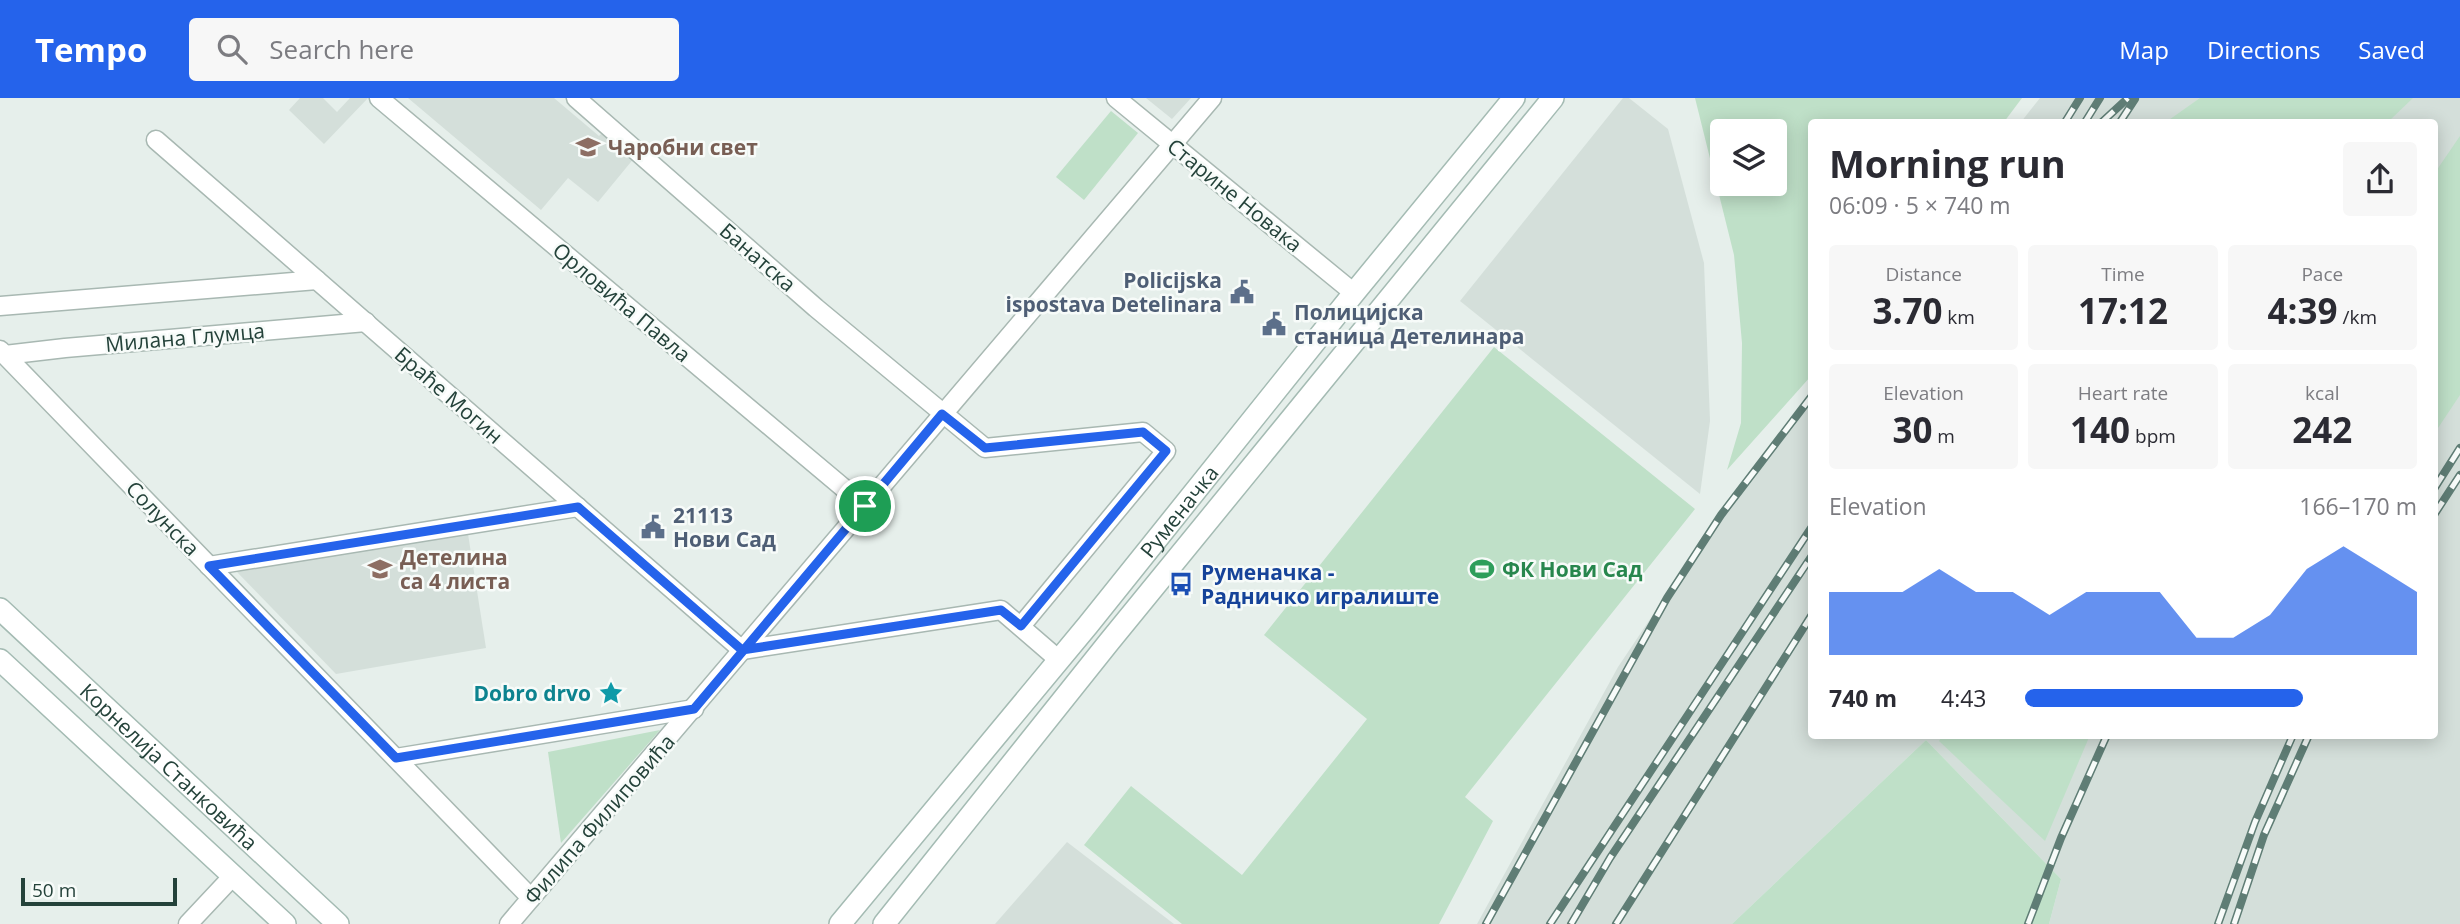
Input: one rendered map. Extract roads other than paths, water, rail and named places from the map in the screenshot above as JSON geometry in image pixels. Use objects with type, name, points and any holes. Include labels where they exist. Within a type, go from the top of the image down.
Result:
[{"type":"main road","name":"Руменачка","points":[[840,924],[1059,660],[1514,98]]},
{"type":"main road","name":"Руменачка","points":[[884,924],[1109,642],[1553,98]]},
{"type":"main road","name":"Корнелија Станковића","points":[[0,610],[338,924]]},
{"type":"main road","name":"Корнелија Станковића","points":[[0,660],[285,924]]},
{"type":"street","name":"Орловића Павла","points":[[379,98],[865,506]]},
{"type":"street","name":"Банатска","points":[[576,98],[816,308],[942,414]]},
{"type":"street","name":"Старине Новака","points":[[1116,98],[1354,293]]},
{"type":"street","name":"Филипа Филиповића","points":[[509,924],[1212,98]]},
{"type":"street","name":"Браће Могин","points":[[156,139],[742,650]]},
{"type":"street","points":[[0,306],[317,280]]},
{"type":"street","name":"Милана Глумца","points":[[3,352],[366,322]]},
{"type":"street","name":"Солунска","points":[[3,352],[531,898]]},
{"type":"street","points":[[942,414],[985,448],[1143,432],[1166,451],[1021,626]]},
{"type":"street","points":[[209,566],[578,507]]},
{"type":"street","points":[[742,650],[1001,610],[1059,660]]},
{"type":"street","points":[[396,758],[694,709]]},
{"type":"street","points":[[188,924],[233,876]]},
{"type":"railway","points":[[2067,119],[2080,98]]},
{"type":"railway","points":[[2087,119],[2100,98]]},
{"type":"railway","points":[[2105,119],[2128,98]]},
{"type":"railway","points":[[2122,119],[2135,99]]},
{"type":"railway","points":[[1486,924],[1667,598],[1721,515],[1808,401]]},
{"type":"railway","points":[[2438,483],[2460,448]]},
{"type":"railway","points":[[2438,509],[2460,475]]},
{"type":"railway","points":[[1550,924],[1808,533]]},
{"type":"railway","points":[[1571,924],[1610,858],[1808,561]]},
{"type":"railway","points":[[1616,924],[1808,621]]},
{"type":"railway","points":[[2028,924],[2061,838],[2105,739]]},
{"type":"railway","points":[[2218,924],[2255,822],[2291,739]]},
{"type":"railway","points":[[2234,924],[2264,835],[2307,739]]},
{"type":"place","name":"Чаробни свет","points":[[588,147]]},
{"type":"place","name":"Policijska ispostava Detelinara","points":[[1242,292]]},
{"type":"place","name":"Полицијска станица Детелинара","points":[[1274,324]]},
{"type":"place","name":"21113 Нови Сад","points":[[653,527]]},
{"type":"place","name":"Детелина са 4 листа","points":[[380,569]]},
{"type":"place","name":"ФК Нови Сад","points":[[1482,569]]},
{"type":"place","name":"Руменачка - Радничко игралиште","points":[[1181,584]]},
{"type":"place","name":"Dobro drvo","points":[[611,693]]}]
